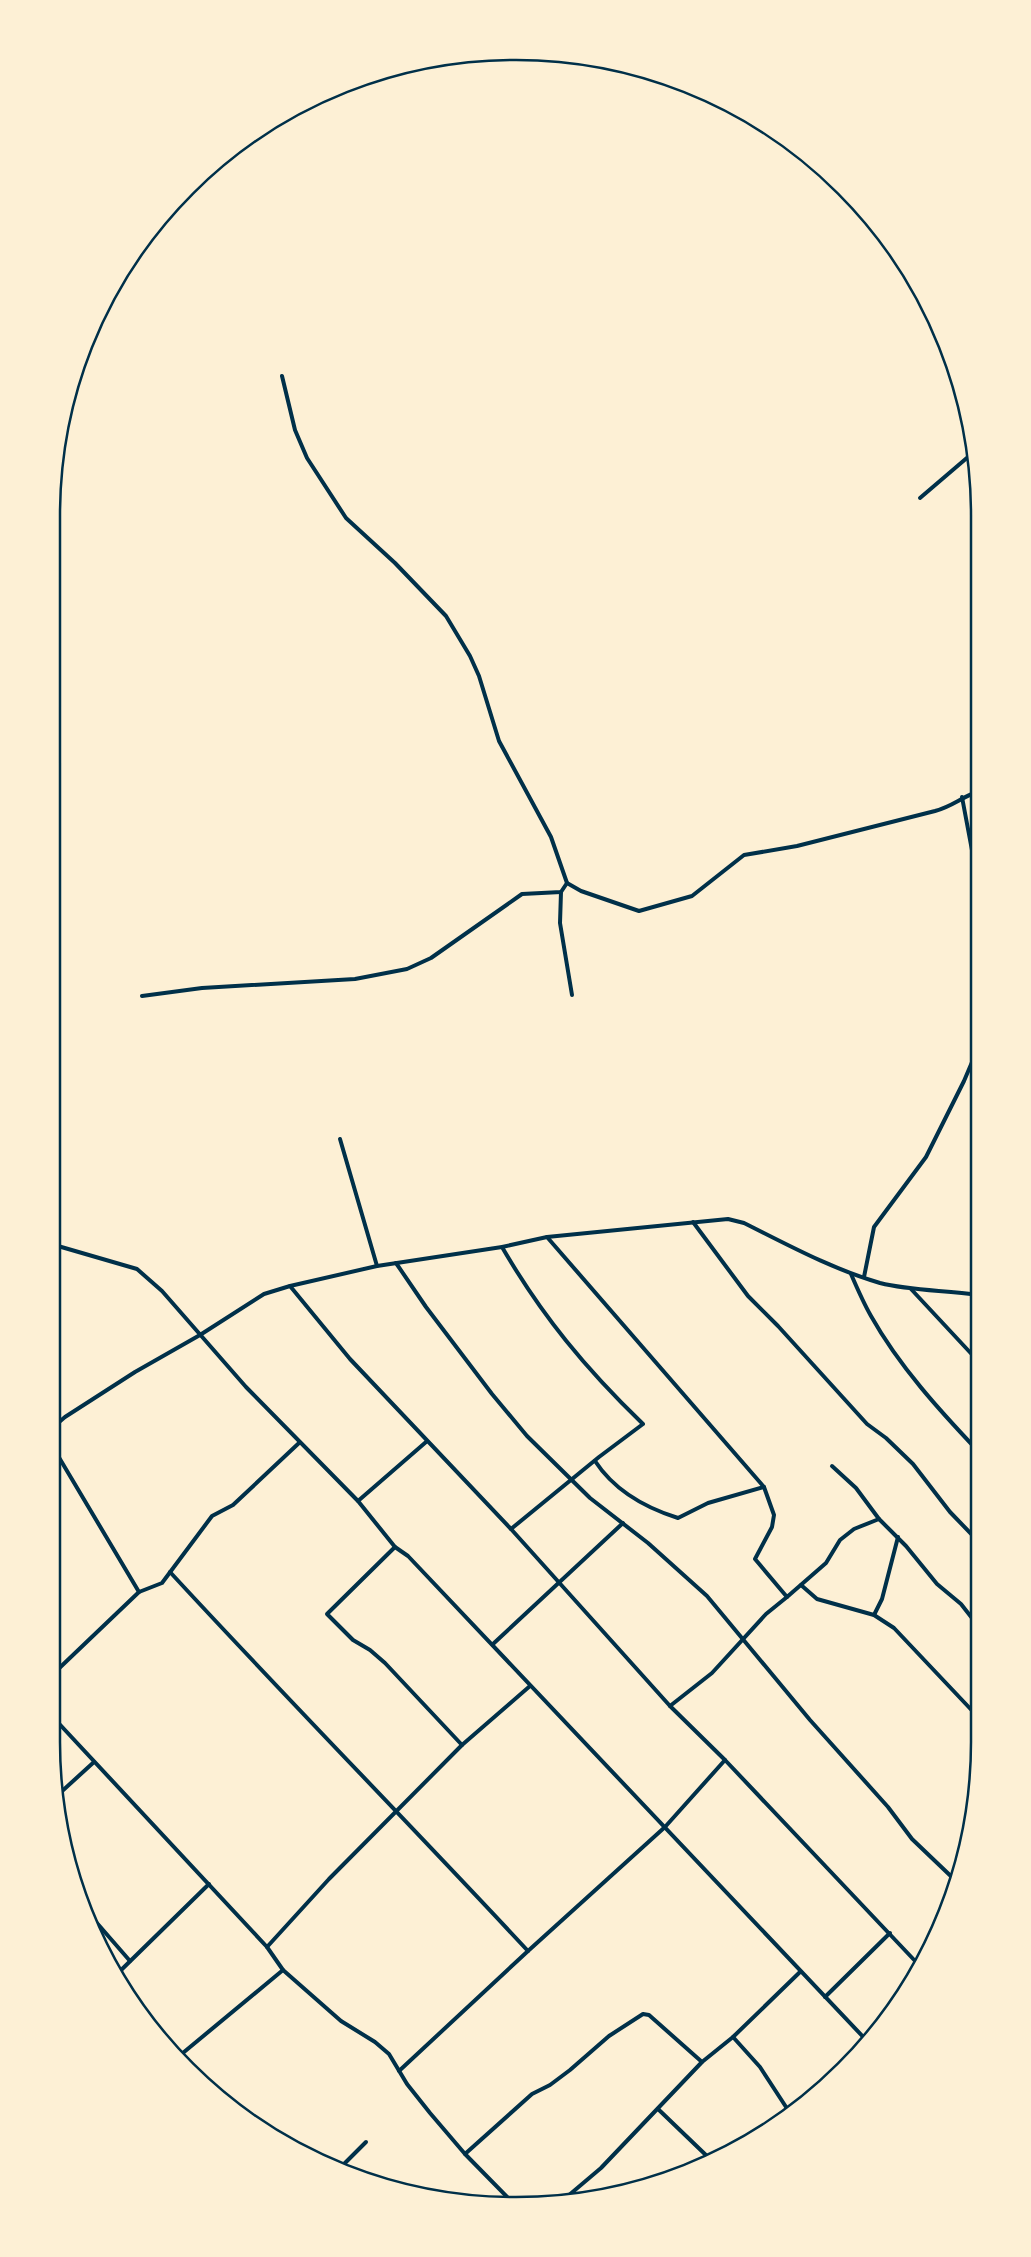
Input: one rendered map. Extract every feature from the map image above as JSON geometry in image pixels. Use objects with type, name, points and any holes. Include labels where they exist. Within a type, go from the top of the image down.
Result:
[{"type":"street","points":[[282,376],[295,430],[307,458],[346,518],[395,563],[446,616],[470,656],[479,676],[499,741],[551,837],[567,883],[627,908],[639,911],[692,896],[704,888],[728,865],[744,855],[797,846],[936,811],[954,806],[962,797],[971,794]]},
{"type":"street","points":[[920,498],[967,458]]},
{"type":"street","points":[[962,797],[971,845]]},
{"type":"street","points":[[567,883],[560,892],[560,923],[572,995]]},
{"type":"street","points":[[142,996],[202,988],[355,979],[407,969],[431,958],[522,894],[560,892]]},
{"type":"street","points":[[864,1277],[874,1227],[926,1157],[971,1065]]},
{"type":"street","points":[[340,1139],[377,1266]]},
{"type":"street","points":[[60,1422],[135,1372],[200,1335],[264,1294],[290,1286],[377,1266],[502,1247],[547,1237],[728,1219],[744,1223],[851,1274],[911,1289],[947,1290],[971,1294]]},
{"type":"street","points":[[693,1222],[748,1296],[778,1326],[867,1424],[886,1438],[913,1464],[950,1512],[971,1534]]},
{"type":"street","points":[[547,1237],[764,1487],[774,1515],[772,1527],[755,1559],[787,1597]]},
{"type":"street","points":[[60,1247],[137,1270],[162,1290],[200,1335],[299,1442],[358,1501],[395,1547],[408,1556],[493,1644],[530,1686],[863,2036]]},
{"type":"street","points":[[502,1247],[528,1292],[554,1328],[585,1365],[643,1424],[511,1529]]},
{"type":"street","points":[[396,1263],[426,1307],[492,1394],[527,1436],[572,1480],[707,1596],[810,1720],[888,1807],[912,1839],[950,1876]]},
{"type":"street","points":[[851,1274],[871,1316],[897,1356],[946,1417],[971,1444]]},
{"type":"street","points":[[290,1286],[350,1360],[426,1442],[511,1529],[558,1584],[670,1706],[725,1760],[915,1960]]},
{"type":"street","points":[[911,1289],[971,1353]]},
{"type":"street","points":[[60,1667],[139,1592],[162,1583],[212,1516],[233,1505],[299,1442]]},
{"type":"street","points":[[358,1501],[426,1442]]},
{"type":"street","points":[[60,1459],[139,1592]]},
{"type":"street","points":[[595,1461],[605,1476],[628,1495],[678,1518],[708,1503],[764,1487]]},
{"type":"street","points":[[832,1466],[856,1488],[882,1524],[898,1537],[937,1584],[961,1604],[971,1617]]},
{"type":"street","points":[[670,1706],[712,1673],[742,1638],[766,1614],[826,1563],[840,1540],[854,1529],[879,1519]]},
{"type":"street","points":[[493,1644],[623,1523]]},
{"type":"street","points":[[874,1615],[882,1599],[898,1537]]},
{"type":"street","points":[[395,1547],[328,1614],[353,1640],[370,1650],[385,1663],[462,1745]]},
{"type":"street","points":[[170,1572],[269,1680],[398,1812],[528,1951]]},
{"type":"street","points":[[801,1585],[809,1594],[825,1603],[874,1615],[894,1628],[971,1709]]},
{"type":"street","points":[[267,1948],[329,1879],[398,1812],[462,1745],[530,1686]]},
{"type":"street","points":[[60,1725],[209,1884],[267,1948],[283,1970],[341,2021],[375,2042],[389,2054],[407,2084],[465,2154],[507,2197]]},
{"type":"street","points":[[399,2071],[665,1827],[725,1760]]},
{"type":"street","points":[[63,1790],[94,1762]]},
{"type":"street","points":[[121,1970],[209,1884]]},
{"type":"street","points":[[99,1926],[130,1961]]},
{"type":"street","points":[[825,1997],[890,1934]]},
{"type":"street","points":[[183,2053],[283,1970]]},
{"type":"street","points":[[571,2193],[601,2168],[702,2062],[732,2037],[800,1972]]},
{"type":"street","points":[[465,2154],[532,2094],[564,2075],[608,2036],[644,2014],[649,2015],[702,2062]]},
{"type":"street","points":[[732,2037],[760,2068],[786,2108]]},
{"type":"street","points":[[658,2109],[706,2155]]},
{"type":"street","points":[[345,2163],[366,2142]]}]
